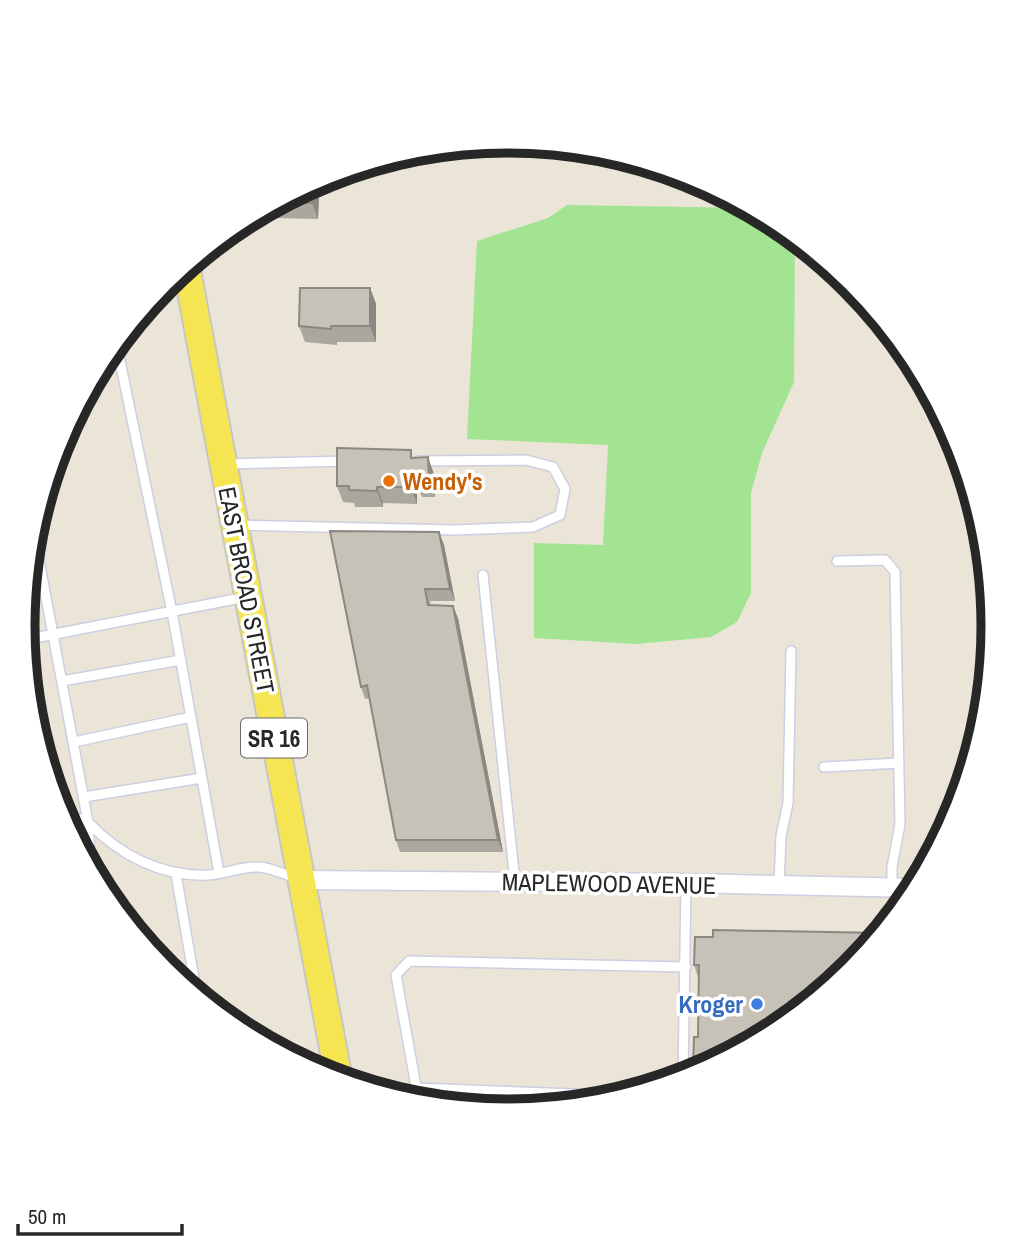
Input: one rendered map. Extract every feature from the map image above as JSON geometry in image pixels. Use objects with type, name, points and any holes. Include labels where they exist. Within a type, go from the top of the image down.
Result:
[{"type":"main road","name":"EAST BROAD STREET","points":[[188,277],[336,1067]]},
{"type":"street","name":"MAPLEWOOD AVENUE","points":[[301,880],[686,883],[903,888]]},
{"type":"lane","points":[[119,357],[172,612],[219,873]]},
{"type":"lane","points":[[234,525],[454,530],[533,527],[560,515],[565,489],[552,467],[526,460],[414,461]]},
{"type":"lane","points":[[223,464],[358,461]]},
{"type":"lane","points":[[837,561],[886,560],[895,572],[900,824],[892,867],[892,888]]},
{"type":"lane","points":[[39,563],[84,797],[89,846]]},
{"type":"lane","points":[[483,575],[516,882]]},
{"type":"lane","points":[[35,638],[248,596]]},
{"type":"lane","points":[[779,885],[780,836],[788,803],[791,651]]},
{"type":"lane","points":[[62,681],[181,660]]},
{"type":"lane","points":[[74,742],[191,717]]},
{"type":"lane","points":[[824,767],[899,763]]},
{"type":"lane","points":[[84,797],[202,778]]},
{"type":"lane","points":[[76,817],[88,822],[104,839],[135,859],[176,874],[210,875],[258,866],[301,880]]},
{"type":"lane","points":[[176,874],[194,980]]},
{"type":"lane","points":[[683,1066],[686,883]]},
{"type":"lane","points":[[576,1094],[416,1088],[396,975],[409,961],[686,967]]},
{"type":"green space","points":[[567,205],[730,208],[795,248],[794,382],[762,453],[751,493],[751,593],[737,622],[711,637],[637,644],[534,638],[534,543],[603,545],[608,445],[467,439],[477,241],[548,218]]},
{"type":"building","points":[[312,195],[312,203],[296,203]]},
{"type":"building","points":[[300,288],[370,288],[370,326],[331,326],[331,329],[299,326]]},
{"type":"building","points":[[337,448],[411,450],[411,458],[428,457],[429,481],[416,480],[416,473],[411,473],[411,487],[377,487],[377,491],[349,490],[349,486],[337,486]]},
{"type":"building","points":[[330,531],[439,532],[450,589],[425,589],[428,605],[453,606],[498,840],[396,840],[367,685],[361,687]]},
{"type":"building","name":"Kroger","points":[[713,930],[868,933],[843,961],[797,1002],[745,1036],[693,1062],[694,1037],[698,1037],[699,965],[694,965],[695,937],[713,937]]},
{"type":"place","name":"Wendy's","points":[[389,481]]},
{"type":"place","name":"Kroger","points":[[757,1004]]}]
